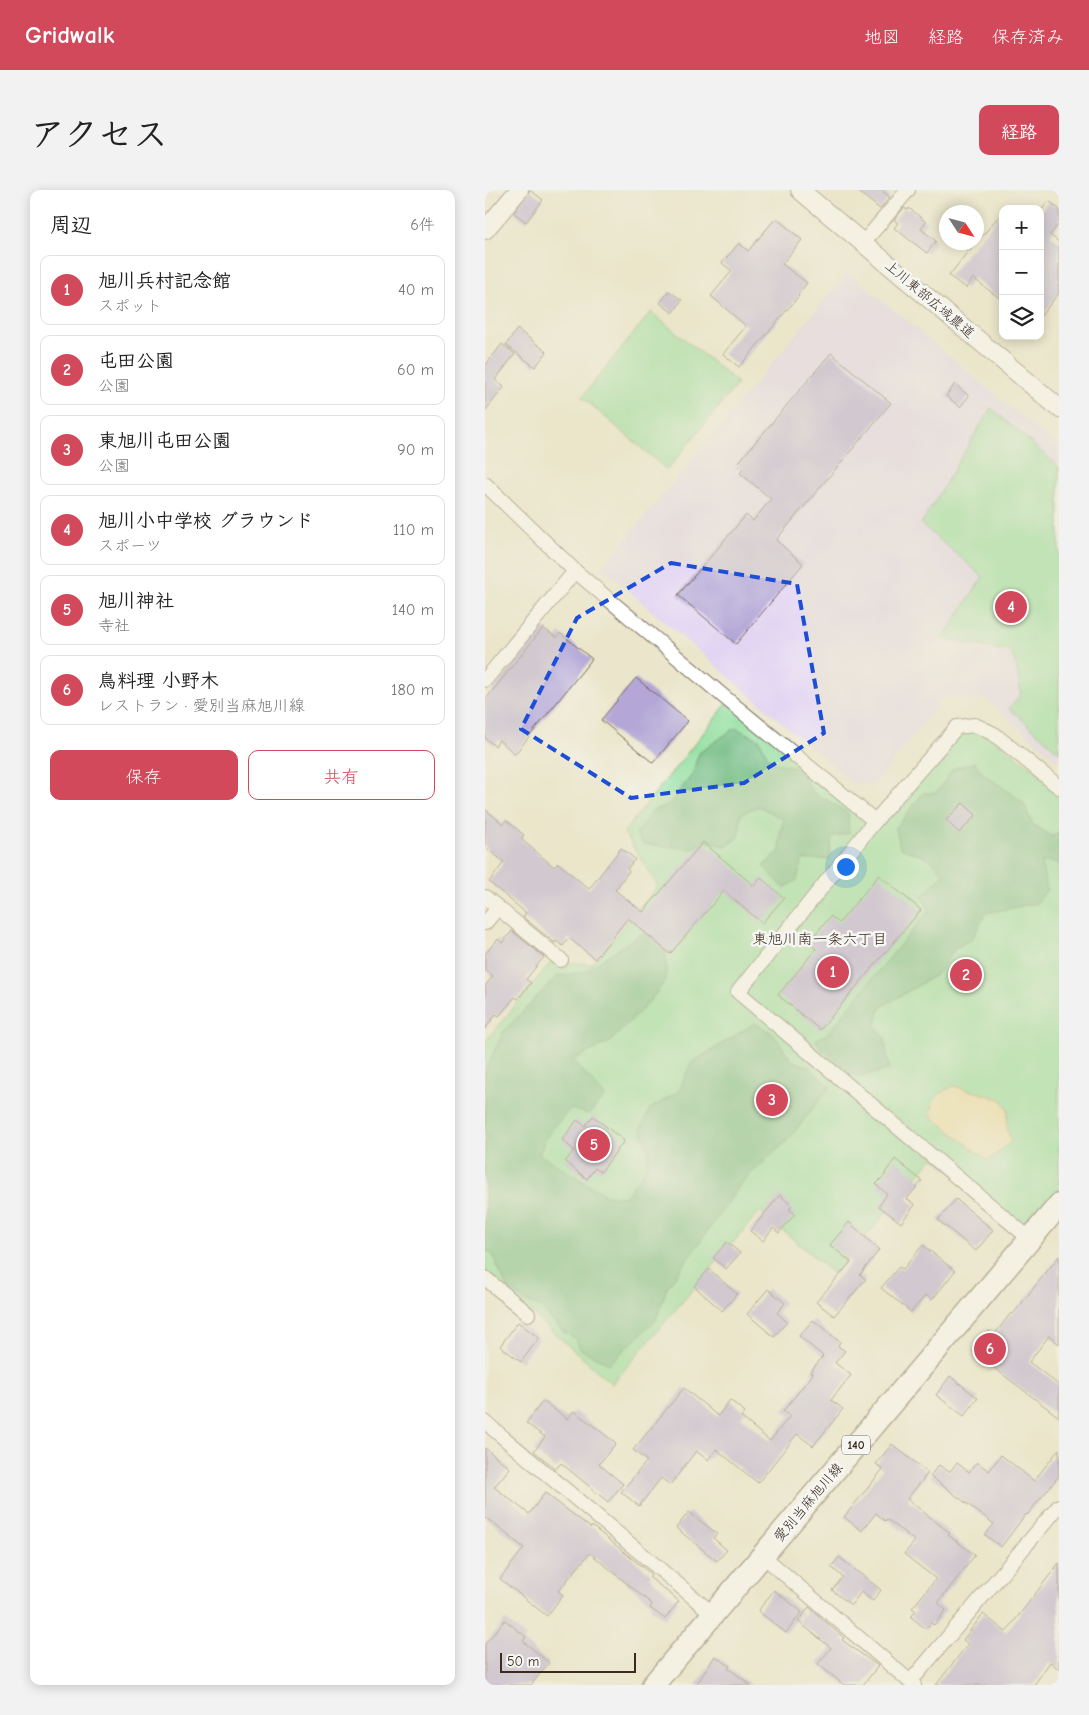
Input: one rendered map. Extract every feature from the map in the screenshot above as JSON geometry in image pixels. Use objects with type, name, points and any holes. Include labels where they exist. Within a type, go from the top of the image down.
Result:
[{"type":"main road","name":"愛別当麻旭川線","points":[[653,1685],[1059,1205]]},
{"type":"street","points":[[485,230],[519,190]]},
{"type":"street","name":"上川東部広域農道","points":[[800,190],[1059,408]]},
{"type":"street","points":[[863,243],[908,190]]},
{"type":"street","points":[[485,484],[575,571],[875,821]]},
{"type":"street","points":[[485,680],[575,571]]},
{"type":"street","points":[[1030,1239],[738,992],[875,821],[957,727],[975,725],[994,734],[1059,787]]},
{"type":"street","points":[[485,897],[561,960]]},
{"type":"street","points":[[485,923],[498,908]]},
{"type":"street","points":[[485,1278],[528,1314]]},
{"type":"street","points":[[485,1422],[713,1614]]},
{"type":"street","points":[[763,1556],[912,1683],[1059,1506]]},
{"type":"highlighted area","points":[[671,563],[797,584],[824,733],[744,783],[631,798],[521,729],[577,618]]},
{"type":"shaded area","points":[[848,272],[1059,448],[1059,762],[986,699],[944,697],[875,784],[854,784],[602,568]]},
{"type":"green space","points":[[651,312],[738,383],[667,470],[582,397]]},
{"type":"green space","points":[[991,408],[1059,467],[1059,752],[1009,708],[1021,694],[1017,668],[1011,652],[943,638],[983,577],[921,524]]},
{"type":"green space","points":[[729,701],[875,821],[957,727],[975,725],[1059,788],[1059,1205],[1030,1239],[933,1157],[834,1274],[760,1211],[612,1384],[485,1272],[485,1042],[552,961],[592,964],[658,886],[624,832]]},
{"type":"green space","points":[[735,728],[759,739],[770,761],[796,768],[813,792],[848,813],[849,833],[832,837],[829,859],[802,860],[797,880],[784,888],[763,866],[780,851],[780,833],[784,819],[758,806],[741,814],[739,837],[726,846],[706,841],[692,849],[643,844],[636,834],[653,810],[668,805],[692,775],[699,753]]},
{"type":"green space","points":[[975,762],[982,773],[1023,802],[1033,825],[1052,836],[1059,833],[1059,867],[1054,862],[1041,862],[1047,890],[1037,903],[986,913],[972,939],[955,948],[936,975],[881,1007],[875,1026],[885,1038],[889,1070],[857,1077],[819,1047],[816,1039],[826,1035],[929,910],[922,896],[944,874],[928,858],[900,848],[896,828],[923,793],[936,793],[953,769]]},
{"type":"green space","points":[[642,933],[666,945],[666,980],[649,1002],[611,1041],[573,1060],[605,1096],[589,1114],[570,1109],[548,1134],[539,1154],[605,1195],[625,1197],[646,1169],[649,1150],[641,1129],[650,1109],[679,1091],[691,1063],[755,1023],[773,1034],[792,1061],[808,1066],[830,1087],[787,1141],[743,1181],[667,1288],[656,1320],[609,1364],[580,1349],[576,1339],[563,1331],[539,1306],[526,1302],[508,1289],[492,1254],[485,1250],[485,1071],[503,1032],[557,976],[584,972]]},
{"type":"sand","points":[[954,1086],[1001,1099],[1008,1110],[1007,1127],[1011,1142],[988,1161],[931,1116],[934,1100],[944,1091]]},
{"type":"building","points":[[530,190],[543,200],[526,222],[514,213]]},
{"type":"building","points":[[856,190],[881,190],[890,197],[880,209]]},
{"type":"building","points":[[1049,201],[1059,209],[1059,224],[1050,235],[1059,242],[1059,293],[1044,312],[1044,250],[1044,207]]},
{"type":"building","points":[[904,208],[908,210],[909,208],[926,222],[921,229],[936,241],[927,253],[894,228],[898,223],[894,220]]},
{"type":"building","points":[[999,216],[999,298],[973,278],[966,288],[949,276],[969,250],[984,250],[984,234]]},
{"type":"building","points":[[776,218],[802,240],[782,264],[807,283],[799,296],[739,367],[723,354],[746,326],[711,296],[732,271],[722,263],[739,243],[748,251]]},
{"type":"building","points":[[669,291],[682,300],[673,313],[660,303]]},
{"type":"building","points":[[517,329],[547,352],[535,367],[506,345]]},
{"type":"building","points":[[502,344],[515,354],[495,380],[504,387],[485,411],[485,366]]},
{"type":"building","points":[[831,353],[891,403],[776,540],[803,564],[736,644],[678,595],[746,515],[753,521],[771,499],[740,473],[743,470],[737,464]]},
{"type":"building","points":[[955,384],[969,396],[960,407],[946,396]]},
{"type":"building","points":[[543,628],[557,638],[560,633],[592,659],[515,754],[499,740],[495,746],[485,738],[485,700]]},
{"type":"building","points":[[636,678],[688,721],[653,763],[601,720]]},
{"type":"building","points":[[963,803],[976,815],[959,833],[946,820]]},
{"type":"building","points":[[485,809],[503,824],[506,820],[524,835],[521,839],[554,867],[558,863],[589,889],[621,848],[635,859],[615,890],[643,912],[703,842],[754,886],[761,878],[784,898],[762,923],[724,891],[670,954],[628,918],[595,959],[569,938],[563,946],[556,941],[555,943],[523,917],[526,913],[489,882],[504,862],[485,847]]},
{"type":"building","points":[[879,875],[921,910],[820,1030],[778,995],[816,949],[808,942],[831,916],[839,923]]},
{"type":"building","points":[[512,931],[544,957],[526,979],[531,983],[518,999],[515,997],[499,1016],[496,1014],[485,1029],[485,986],[493,976],[485,970],[485,954],[498,939],[502,943]]},
{"type":"building","points":[[593,1116],[624,1141],[601,1172],[595,1168],[587,1179],[565,1162],[574,1150],[562,1140],[577,1120],[585,1126]]},
{"type":"building","points":[[895,1159],[922,1181],[907,1199],[915,1205],[901,1223],[879,1206],[887,1194],[876,1184],[886,1174]]},
{"type":"building","points":[[780,1195],[792,1206],[789,1209],[795,1214],[779,1233],[773,1228],[763,1241],[750,1231]]},
{"type":"building","points":[[956,1199],[993,1230],[976,1251],[938,1220]]},
{"type":"building","points":[[849,1222],[879,1250],[860,1275],[866,1279],[834,1316],[816,1302],[851,1262],[830,1245]]},
{"type":"building","points":[[727,1242],[740,1253],[726,1269],[713,1258]]},
{"type":"building","points":[[923,1245],[955,1271],[932,1300],[926,1295],[911,1312],[881,1288],[899,1267],[903,1269]]},
{"type":"building","points":[[1059,1256],[1059,1344],[1049,1336],[1029,1362],[1059,1385],[1059,1417],[973,1352],[989,1331],[994,1335],[1011,1313],[1013,1314]]},
{"type":"building","points":[[709,1269],[737,1294],[722,1311],[694,1286]]},
{"type":"building","points":[[768,1289],[785,1303],[777,1313],[787,1322],[774,1337],[747,1314]]},
{"type":"building","points":[[813,1320],[840,1342],[838,1346],[845,1351],[835,1363],[851,1375],[831,1400],[843,1409],[813,1446],[797,1434],[758,1483],[716,1449],[708,1460],[696,1451],[670,1485],[661,1478],[639,1506],[621,1492],[647,1461],[633,1450],[684,1388],[718,1416],[730,1400],[745,1412],[741,1417],[770,1441],[790,1416],[783,1411],[813,1374],[810,1372],[823,1356],[799,1336]]},
{"type":"building","points":[[518,1322],[539,1338],[521,1362],[500,1346]]},
{"type":"building","points":[[950,1376],[978,1398],[964,1416],[936,1395]]},
{"type":"building","points":[[543,1401],[567,1419],[574,1411],[616,1443],[599,1464],[623,1484],[608,1502],[561,1463],[556,1469],[534,1451],[545,1437],[526,1423]]},
{"type":"building","points":[[892,1444],[928,1473],[907,1499],[950,1533],[948,1535],[975,1555],[938,1603],[946,1610],[934,1625],[931,1623],[926,1629],[911,1617],[916,1611],[912,1608],[936,1579],[904,1554],[915,1541],[887,1519],[885,1521],[876,1513],[862,1531],[844,1517],[883,1469],[876,1464]]},
{"type":"building","points":[[485,1448],[510,1468],[494,1487],[529,1514],[545,1493],[591,1528],[592,1526],[651,1574],[649,1577],[679,1601],[665,1619],[650,1608],[652,1604],[590,1553],[558,1591],[563,1595],[547,1616],[500,1579],[524,1548],[485,1517]]},
{"type":"building","points":[[1059,1449],[1059,1476],[1026,1514],[1001,1547],[985,1535],[994,1524],[930,1476],[939,1465],[949,1472],[957,1463],[969,1472],[977,1462],[989,1471],[1001,1455],[1034,1481]]},
{"type":"building","points":[[689,1512],[717,1534],[713,1538],[727,1550],[717,1561],[676,1528]]},
{"type":"building","points":[[839,1557],[881,1590],[873,1601],[861,1592],[851,1605],[832,1590],[843,1577],[831,1567]]},
{"type":"building","points":[[1059,1563],[1059,1669],[1050,1662],[1034,1685],[936,1685],[968,1644],[963,1640],[983,1614],[1006,1632]]},
{"type":"building","points":[[774,1590],[802,1612],[786,1633],[758,1611]]},
{"type":"building","points":[[809,1607],[844,1638],[842,1640],[878,1666],[863,1685],[844,1685],[818,1664],[831,1648],[798,1621]]},
{"type":"building","points":[[505,1620],[526,1637],[523,1641],[549,1663],[531,1685],[485,1685],[485,1644]]},
{"type":"building","points":[[715,1656],[730,1666],[728,1668],[751,1685],[696,1685]]},
{"type":"place","name":"旭川小中学校 グラウンド","points":[[1011,607]]},
{"type":"place","name":"旭川兵村記念館","points":[[833,972]]},
{"type":"place","name":"屯田公園","points":[[966,975]]},
{"type":"place","name":"東旭川屯田公園","points":[[772,1100]]},
{"type":"place","name":"旭川神社","points":[[594,1145]]},
{"type":"place","name":"鳥料理 小野木","points":[[990,1349]]},
{"type":"district","name":"東旭川南一条六丁目","points":[[820,939]]}]
